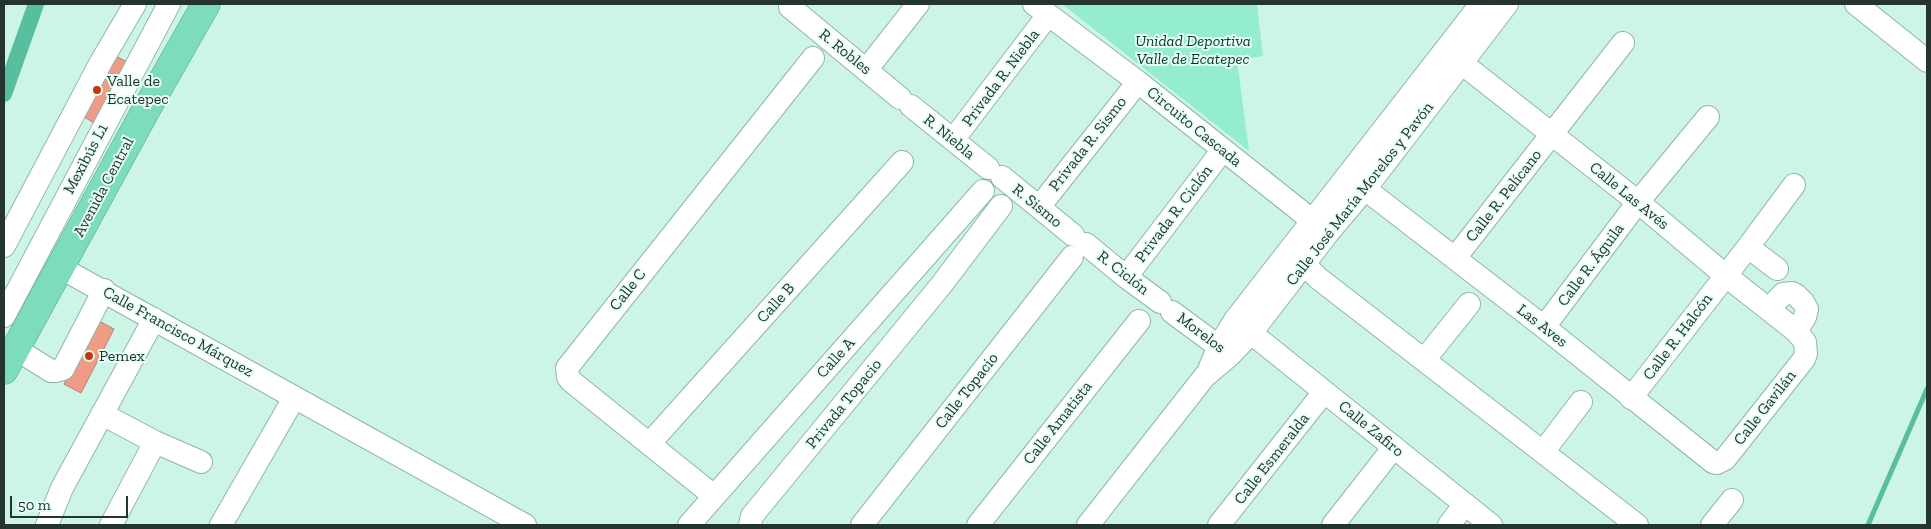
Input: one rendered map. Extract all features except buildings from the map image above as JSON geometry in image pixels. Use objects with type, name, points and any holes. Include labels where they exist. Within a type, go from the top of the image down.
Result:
[{"type":"highway","name":"Avenida Central","points":[[10,360],[147,108],[206,4]]},
{"type":"street","name":"Mexibús L1","points":[[4,246],[101,62],[135,4]]},
{"type":"street","name":"Mexibús L1","points":[[4,316],[169,4]]},
{"type":"street","points":[[867,69],[918,4]]},
{"type":"street","points":[[1856,4],[1927,62]]},
{"type":"street","name":"R. Robles","points":[[790,7],[905,102]]},
{"type":"street","name":"Calle José María Morelos y Pavón","points":[[1088,525],[1225,351],[1251,333],[1305,265],[1320,227],[1365,189],[1487,8]]},
{"type":"street","name":"Circuito Cascada","points":[[1041,9],[1138,82],[1222,151],[1320,227]]},
{"type":"street","name":"Privada R. Niebla","points":[[952,140],[1041,9]]},
{"type":"street","name":"Calle R. Pelícano","points":[[1455,258],[1623,43]]},
{"type":"street","name":"Calle José María Morelos y Pavón","points":[[1225,351],[1235,320],[1320,227],[1453,56]]},
{"type":"street","name":"Calle Las Avés","points":[[1453,56],[1638,202],[1725,275],[1769,309],[1801,339]]},
{"type":"street","name":"Calle C","points":[[714,496],[571,381],[568,377],[567,368],[813,58]]},
{"type":"street","name":"Privada R. Sismo","points":[[1039,207],[1138,82]]},
{"type":"street","name":"R. Niebla","points":[[905,102],[995,172]]},
{"type":"street","name":"Calle R. Águila","points":[[1544,327],[1638,202],[1708,117]]},
{"type":"street","name":"Privada R. Ciclón","points":[[1126,277],[1222,151]]},
{"type":"street","name":"Calle B","points":[[650,443],[902,162]]},
{"type":"street","name":"R. Sismo","points":[[995,172],[1039,207],[1077,245]]},
{"type":"street","name":"Calle R. Halcón","points":[[1631,398],[1794,185]]},
{"type":"street","name":"Las Aves","points":[[1365,189],[1544,327],[1708,460],[1717,463]]},
{"type":"street","name":"Calle A","points":[[689,525],[983,191]]},
{"type":"street","name":"Privada Topacio","points":[[750,525],[752,516],[942,284],[1001,206]]},
{"type":"street","name":"R. Ciclón","points":[[1077,245],[1126,277],[1166,307]]},
{"type":"street","name":"Calle Topacio","points":[[862,525],[1077,245]]},
{"type":"street","points":[[1748,247],[1777,269]]},
{"type":"street","points":[[919,265],[942,284]]},
{"type":"street","points":[[1305,265],[1318,278],[1637,525]]},
{"type":"street","name":"Calle Francisco Márquez","points":[[61,268],[104,290],[294,398],[525,525]]},
{"type":"street","points":[[10,360],[51,371],[63,368],[104,290]]},
{"type":"street","points":[[1424,360],[1470,304]]},
{"type":"street","name":"Morelos","points":[[1166,307],[1225,351]]},
{"type":"street","points":[[48,525],[62,488],[154,319]]},
{"type":"street","name":"Calle Amatista","points":[[978,525],[1139,321]]},
{"type":"street","name":"Calle Zafiro","points":[[1251,333],[1491,525]]},
{"type":"street","name":"Calle Gavilán","points":[[1717,463],[1725,458],[1804,359],[1801,339]]},
{"type":"street","name":"Calle Esmeralda","points":[[1219,525],[1324,392]]},
{"type":"street","points":[[226,524],[294,398]]},
{"type":"street","points":[[1544,452],[1581,402]]},
{"type":"street","points":[[102,414],[156,442],[201,462]]},
{"type":"street","points":[[111,525],[156,442]]},
{"type":"street","points":[[1333,525],[1394,447]]},
{"type":"street","points":[[1712,525],[1732,500]]},
{"type":"street","points":[[1448,525],[1465,504]]},
{"type":"green space","name":"Unidad Deportiva Valle de Ecatepec","points":[[1062,4],[1257,4],[1263,56],[1237,60],[1249,151]]},
{"type":"waterway","points":[[4,94],[36,4]]},
{"type":"waterway","points":[[1868,525],[1927,389]]},
{"type":"place","name":"Valle de Ecatepec","points":[[97,90]]},
{"type":"place","name":"Pemex","points":[[89,356]]}]
